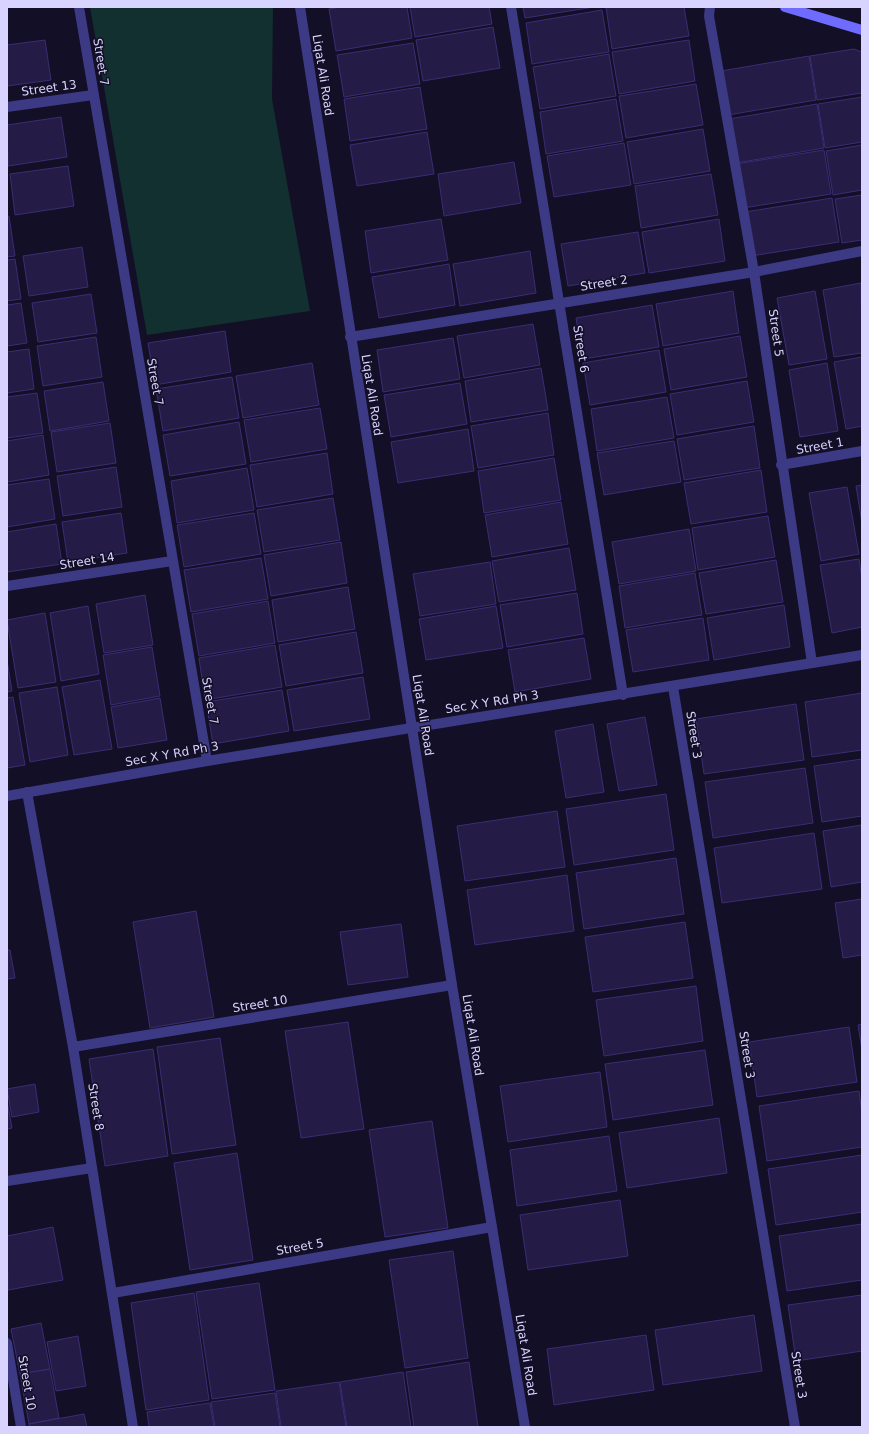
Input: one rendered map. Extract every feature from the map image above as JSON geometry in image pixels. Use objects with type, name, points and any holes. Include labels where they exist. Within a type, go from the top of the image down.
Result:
[{"type":"main road","points":[[785,7],[862,30]]},
{"type":"street","name":"Street 7","points":[[79,7],[207,761]]},
{"type":"street","name":"Liqat Ali Road","points":[[300,7],[350,337],[452,985],[525,1427]]},
{"type":"street","name":"Street 6","points":[[511,7],[623,695]]},
{"type":"street","name":"Street 5","points":[[710,7],[709,16],[754,272],[781,465],[812,664]]},
{"type":"street","name":"Street 13","points":[[7,107],[93,95]]},
{"type":"street","name":"Street 2","points":[[350,337],[754,272],[862,251]]},
{"type":"street","name":"Street 1","points":[[781,465],[862,452]]},
{"type":"street","name":"Street 14","points":[[7,586],[172,561]]},
{"type":"street","name":"Sec X Y Rd Ph 3","points":[[7,796],[207,761],[673,687],[862,655]]},
{"type":"street","name":"Street 3","points":[[673,687],[795,1427]]},
{"type":"street","name":"Street 8","points":[[27,792],[73,1047],[133,1427]]},
{"type":"street","name":"Street 10","points":[[73,1047],[452,985]]},
{"type":"street","points":[[7,1181],[92,1168]]},
{"type":"street","name":"Street 5","points":[[113,1293],[492,1227]]},
{"type":"street","name":"Street 10","points":[[7,1343],[11,1391],[22,1427]]},
{"type":"green space","points":[[90,7],[273,7],[272,99],[310,311],[147,335]]},
{"type":"building","points":[[341,7],[407,7],[412,38],[336,51],[329,9]]},
{"type":"building","points":[[410,7],[489,7],[492,24],[415,37]]},
{"type":"building","points":[[523,7],[594,7],[525,18]]},
{"type":"building","points":[[606,7],[684,7],[689,36],[612,49]]},
{"type":"building","points":[[602,10],[609,52],[532,64],[526,23]]},
{"type":"building","points":[[493,27],[500,68],[423,81],[416,40]]},
{"type":"building","points":[[45,40],[51,80],[7,86],[7,45]]},
{"type":"building","points":[[689,40],[695,81],[619,94],[612,52]]},
{"type":"building","points":[[413,43],[420,84],[344,97],[337,55]]},
{"type":"building","points":[[854,49],[862,52],[862,93],[817,100],[810,56]]},
{"type":"building","points":[[609,54],[616,96],[540,109],[533,67]]},
{"type":"building","points":[[809,56],[816,100],[728,115],[721,71]]},
{"type":"building","points":[[696,84],[703,125],[626,138],[619,96]]},
{"type":"building","points":[[420,87],[427,129],[350,141],[344,99]]},
{"type":"building","points":[[862,97],[862,142],[825,148],[818,104]]},
{"type":"building","points":[[616,99],[623,141],[546,154],[540,112]]},
{"type":"building","points":[[817,104],[824,148],[736,163],[729,119]]},
{"type":"building","points":[[61,117],[67,157],[8,166],[7,125]]},
{"type":"building","points":[[703,129],[710,171],[634,184],[627,142]]},
{"type":"building","points":[[427,132],[434,174],[357,186],[350,145]]},
{"type":"building","points":[[624,143],[631,185],[554,197],[547,156]]},
{"type":"building","points":[[862,145],[862,190],[833,195],[826,151]]},
{"type":"building","points":[[824,150],[831,194],[743,208],[736,164]]},
{"type":"building","points":[[514,162],[521,203],[444,216],[438,174]]},
{"type":"building","points":[[68,166],[74,206],[15,215],[10,174]]},
{"type":"building","points":[[711,174],[718,215],[641,228],[635,186]]},
{"type":"building","points":[[862,195],[862,240],[842,243],[835,199]]},
{"type":"building","points":[[832,198],[839,242],[751,256],[745,212]]},
{"type":"building","points":[[9,216],[15,256],[7,257],[7,217]]},
{"type":"building","points":[[441,219],[448,260],[371,273],[365,231]]},
{"type":"building","points":[[719,219],[725,261],[649,273],[642,232]]},
{"type":"building","points":[[638,232],[645,273],[568,286],[561,244]]},
{"type":"building","points":[[82,247],[88,287],[29,296],[23,256]]},
{"type":"building","points":[[530,251],[536,293],[460,306],[453,264]]},
{"type":"building","points":[[15,259],[21,299],[7,301],[7,260]]},
{"type":"building","points":[[449,264],[455,305],[379,318],[372,277]]},
{"type":"building","points":[[861,283],[862,353],[834,357],[823,290]]},
{"type":"building","points":[[733,291],[739,333],[663,346],[656,304]]},
{"type":"building","points":[[815,291],[827,359],[789,365],[777,298]]},
{"type":"building","points":[[91,294],[97,333],[38,342],[32,303]]},
{"type":"building","points":[[21,303],[27,343],[7,346],[7,305]]},
{"type":"building","points":[[652,305],[659,347],[583,359],[576,318]]},
{"type":"building","points":[[533,324],[540,365],[464,378],[457,336]]},
{"type":"building","points":[[225,331],[231,372],[155,385],[148,343]]},
{"type":"building","points":[[740,336],[747,377],[671,390],[664,349]]},
{"type":"building","points":[[96,337],[102,377],[43,386],[37,346]]},
{"type":"building","points":[[453,338],[460,379],[383,392],[377,350]]},
{"type":"building","points":[[29,349],[34,389],[7,393],[7,352]]},
{"type":"building","points":[[659,350],[666,392],[590,405],[583,363]]},
{"type":"building","points":[[862,357],[862,426],[846,429],[834,362]]},
{"type":"building","points":[[312,363],[319,405],[243,418],[236,376]]},
{"type":"building","points":[[827,363],[838,431],[800,437],[789,370]]},
{"type":"building","points":[[541,368],[548,410],[471,422],[465,381]]},
{"type":"building","points":[[232,377],[239,418],[163,431],[156,389]]},
{"type":"building","points":[[747,381],[754,422],[677,435],[670,394]]},
{"type":"building","points":[[103,382],[109,421],[50,431],[44,391]]},
{"type":"building","points":[[460,383],[467,424],[391,437],[384,395]]},
{"type":"building","points":[[37,393],[43,433],[7,438],[7,397]]},
{"type":"building","points":[[667,397],[674,438],[597,451],[591,409]]},
{"type":"building","points":[[320,408],[327,449],[251,462],[244,420]]},
{"type":"building","points":[[548,413],[554,455],[478,468],[471,426]]},
{"type":"building","points":[[239,422],[246,464],[170,476],[163,435]]},
{"type":"building","points":[[110,423],[116,463],[57,472],[51,432]]},
{"type":"building","points":[[754,426],[760,468],[684,480],[677,439]]},
{"type":"building","points":[[468,429],[474,471],[398,483],[391,442]]},
{"type":"building","points":[[43,435],[49,475],[7,482],[7,441]]},
{"type":"building","points":[[674,441],[681,482],[604,495],[597,453]]},
{"type":"building","points":[[327,453],[333,494],[257,507],[250,465]]},
{"type":"building","points":[[554,458],[561,500],[484,513],[478,471]]},
{"type":"building","points":[[116,467],[122,507],[63,516],[57,476]]},
{"type":"building","points":[[247,468],[254,510],[177,523],[171,481]]},
{"type":"building","points":[[761,470],[767,512],[691,524],[684,483]]},
{"type":"building","points":[[49,479],[55,519],[7,527],[7,485]]},
{"type":"building","points":[[862,485],[862,523],[856,486]]},
{"type":"building","points":[[847,487],[859,554],[821,561],[809,493]]},
{"type":"building","points":[[333,498],[340,540],[264,552],[257,510]]},
{"type":"building","points":[[561,502],[568,544],[492,557],[485,515]]},
{"type":"building","points":[[121,513],[127,553],[68,562],[62,522]]},
{"type":"building","points":[[254,513],[261,554],[184,567],[177,525]]},
{"type":"building","points":[[768,516],[775,557],[698,570],[692,528]]},
{"type":"building","points":[[56,524],[62,564],[7,572],[7,532]]},
{"type":"building","points":[[689,529],[696,571],[619,584],[612,542]]},
{"type":"building","points":[[341,542],[347,583],[271,596],[264,555]]},
{"type":"building","points":[[569,548],[576,590],[499,602],[492,561]]},
{"type":"building","points":[[261,558],[268,599],[191,612],[184,570]]},
{"type":"building","points":[[859,559],[862,579],[862,627],[832,633],[820,565]]},
{"type":"building","points":[[776,560],[783,602],[706,614],[699,573]]},
{"type":"building","points":[[490,562],[496,604],[420,616],[413,574]]},
{"type":"building","points":[[695,573],[702,615],[625,628],[619,586]]},
{"type":"building","points":[[348,587],[355,629],[278,642],[272,600]]},
{"type":"building","points":[[577,593],[583,634],[507,647],[500,605]]},
{"type":"building","points":[[145,595],[153,645],[104,653],[96,604]]},
{"type":"building","points":[[268,601],[275,643],[199,656],[192,614]]},
{"type":"building","points":[[784,605],[790,647],[714,660],[707,618]]},
{"type":"building","points":[[88,606],[99,674],[61,681],[50,613]]},
{"type":"building","points":[[496,606],[503,648],[426,660],[419,619]]},
{"type":"building","points":[[45,613],[56,682],[18,688],[7,620]]},
{"type":"building","points":[[703,618],[709,660],[633,672],[626,630]]},
{"type":"building","points":[[356,632],[363,673],[286,686],[279,645]]},
{"type":"building","points":[[584,638],[591,679],[515,692],[508,650]]},
{"type":"building","points":[[275,645],[282,687],[205,700],[199,658]]},
{"type":"building","points":[[152,647],[160,696],[111,705],[103,655]]},
{"type":"building","points":[[7,660],[12,691],[7,692]]},
{"type":"building","points":[[363,677],[370,719],[294,731],[287,690]]},
{"type":"building","points":[[100,680],[112,749],[74,755],[62,687]]},
{"type":"building","points":[[57,687],[68,755],[30,762],[19,693]]},
{"type":"building","points":[[282,690],[289,731],[213,744],[206,702]]},
{"type":"building","points":[[862,693],[862,750],[812,757],[805,702]]},
{"type":"building","points":[[13,697],[25,765],[7,768],[7,698]]},
{"type":"building","points":[[160,698],[167,740],[118,748],[111,707]]},
{"type":"building","points":[[796,704],[804,760],[704,774],[696,719]]},
{"type":"building","points":[[645,717],[657,785],[619,791],[607,724]]},
{"type":"building","points":[[593,724],[604,792],[566,798],[555,731]]},
{"type":"building","points":[[862,759],[862,816],[822,822],[814,766]]},
{"type":"building","points":[[805,768],[813,823],[713,838],[705,782]]},
{"type":"building","points":[[666,794],[674,850],[574,865],[566,809]]},
{"type":"building","points":[[557,811],[565,867],[465,881],[457,826]]},
{"type":"building","points":[[862,825],[862,882],[831,887],[823,831]]},
{"type":"building","points":[[814,833],[822,889],[722,903],[714,848]]},
{"type":"building","points":[[676,858],[684,914],[584,929],[576,873]]},
{"type":"building","points":[[567,875],[574,931],[475,945],[467,890]]},
{"type":"building","points":[[862,899],[862,955],[843,958],[835,903]]},
{"type":"building","points":[[196,911],[214,1017],[150,1028],[133,922]]},
{"type":"building","points":[[685,922],[693,978],[593,992],[585,937]]},
{"type":"building","points":[[401,924],[408,977],[348,985],[340,932]]},
{"type":"building","points":[[7,950],[10,950],[15,978],[7,979]]},
{"type":"building","points":[[696,986],[703,1041],[604,1056],[596,1000]]},
{"type":"building","points":[[348,1022],[364,1129],[301,1138],[285,1031]]},
{"type":"building","points":[[862,1024],[862,1050],[858,1025]]},
{"type":"building","points":[[849,1027],[857,1082],[757,1097],[749,1042]]},
{"type":"building","points":[[220,1038],[236,1145],[172,1154],[157,1047]]},
{"type":"building","points":[[153,1049],[168,1156],[105,1166],[89,1059]]},
{"type":"building","points":[[705,1050],[713,1105],[613,1120],[605,1064]]},
{"type":"building","points":[[600,1072],[607,1127],[508,1142],[500,1086]]},
{"type":"building","points":[[35,1084],[39,1112],[12,1117],[7,1089]]},
{"type":"building","points":[[859,1091],[862,1113],[862,1147],[767,1161],[759,1106]]},
{"type":"building","points":[[7,1101],[12,1128],[7,1129]]},
{"type":"building","points":[[719,1118],[727,1173],[627,1188],[619,1133]]},
{"type":"building","points":[[432,1121],[448,1228],[385,1237],[369,1130]]},
{"type":"building","points":[[609,1136],[617,1191],[517,1206],[510,1150]]},
{"type":"building","points":[[237,1153],[253,1260],[190,1270],[174,1163]]},
{"type":"building","points":[[862,1155],[862,1212],[776,1225],[768,1169]]},
{"type":"building","points":[[620,1200],[628,1256],[528,1270],[520,1215]]},
{"type":"building","points":[[862,1224],[862,1280],[787,1291],[779,1236]]},
{"type":"building","points":[[53,1227],[63,1280],[8,1290],[7,1236]]},
{"type":"building","points":[[453,1251],[468,1358],[405,1368],[389,1260]]},
{"type":"building","points":[[259,1283],[275,1390],[212,1399],[196,1292]]},
{"type":"building","points":[[194,1293],[209,1400],[146,1410],[131,1303]]},
{"type":"building","points":[[862,1295],[862,1351],[796,1361],[788,1305]]},
{"type":"building","points":[[754,1315],[762,1371],[663,1385],[655,1330]]},
{"type":"building","points":[[41,1323],[50,1369],[20,1374],[11,1329]]},
{"type":"building","points":[[646,1335],[654,1390],[554,1405],[547,1349]]},
{"type":"building","points":[[78,1336],[86,1386],[56,1391],[47,1342]]},
{"type":"building","points":[[469,1362],[478,1427],[414,1427],[406,1372]]},
{"type":"building","points":[[50,1369],[59,1418],[29,1424],[20,1374]]},
{"type":"building","points":[[403,1372],[411,1427],[347,1427],[340,1382]]},
{"type":"building","points":[[339,1382],[346,1427],[281,1427],[276,1391]]},
{"type":"building","points":[[275,1393],[280,1427],[215,1427],[211,1402]]},
{"type":"building","points":[[210,1403],[214,1427],[149,1427],[147,1412]]},
{"type":"building","points":[[84,1414],[87,1427],[29,1427],[29,1424]]}]
